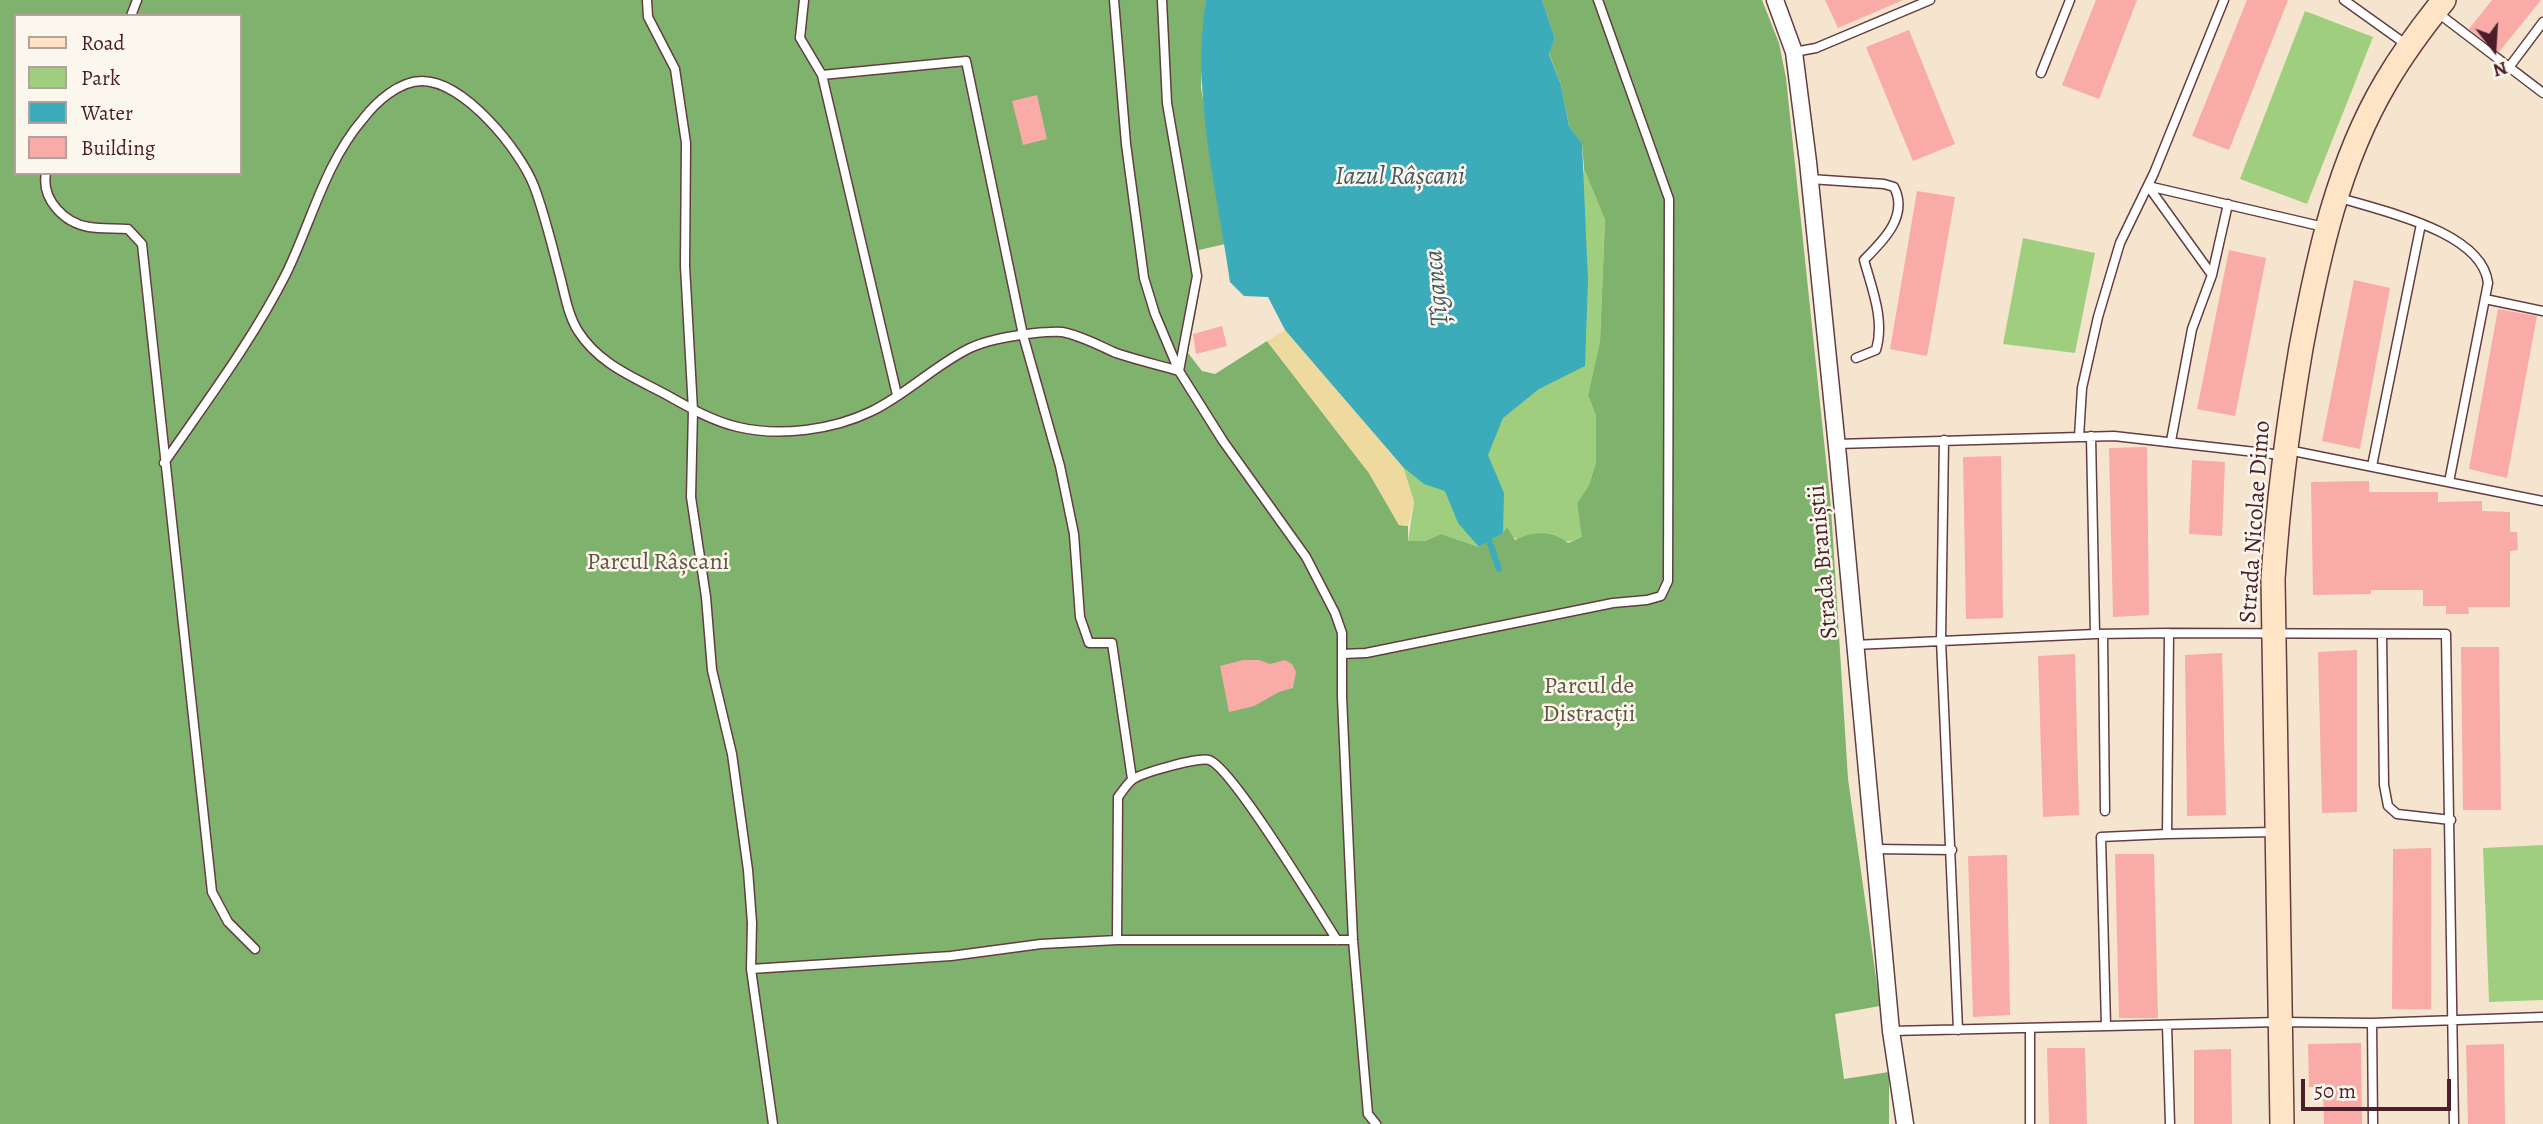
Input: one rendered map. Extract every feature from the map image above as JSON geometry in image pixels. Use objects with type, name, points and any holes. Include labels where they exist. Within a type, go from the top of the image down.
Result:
[{"type":"main road","name":"Strada Nicolae Dimo","points":[[2282,1124],[2273,632],[2276,534],[2285,452],[2306,321],[2327,228],[2337,197],[2367,118],[2386,82],[2409,46],[2440,6]]},
{"type":"street","name":"Strada Braniștii","points":[[1775,0],[1794,52],[1810,179],[1891,1031],[1905,1124]]},
{"type":"lane","points":[[647,0],[648,17],[675,69],[686,143],[685,266],[693,410],[693,527],[706,597],[712,670],[732,754],[748,870],[752,923],[751,969],[773,1124]]},
{"type":"lane","points":[[804,0],[800,38],[822,75],[897,395]]},
{"type":"lane","points":[[1114,0],[1126,144],[1144,278],[1155,314],[1179,371],[1223,441],[1306,556],[1342,633],[1353,940],[1368,1114],[1376,1124]]},
{"type":"lane","points":[[1162,0],[1167,103],[1196,276],[1179,371]]},
{"type":"lane","points":[[1342,654],[1366,653],[1613,603],[1647,600],[1661,596],[1668,581],[1669,199],[1598,0]]},
{"type":"lane","points":[[1794,52],[1816,48],[1930,0]]},
{"type":"lane","points":[[2041,73],[2070,0]]},
{"type":"lane","points":[[2079,437],[2082,388],[2098,317],[2120,243],[2148,186],[2224,0]]},
{"type":"lane","points":[[2344,0],[2409,46]]},
{"type":"lane","points":[[2440,6],[2543,93]]},
{"type":"lane","points":[[2510,66],[2543,22]]},
{"type":"lane","points":[[822,75],[966,61],[1023,335],[1067,496],[1074,534],[1080,617],[1089,643],[1112,643],[1132,779]]},
{"type":"lane","points":[[164,463],[261,320],[287,271],[322,189],[347,140],[363,118],[383,99],[402,86],[419,80],[438,83],[471,104],[488,120],[526,168],[571,317],[579,333],[595,351],[628,377],[693,410],[737,427],[792,431],[851,420],[875,410],[970,348],[1023,335],[1064,332],[1123,355],[1179,371]]},
{"type":"lane","points":[[46,175],[44,184],[56,211],[86,227],[128,229],[142,244],[212,892],[228,922],[255,950]]},
{"type":"lane","points":[[1810,179],[1884,184],[1894,187],[1898,195],[1899,208],[1894,224],[1883,241],[1864,260],[1878,310],[1879,338],[1876,350],[1856,358]]},
{"type":"lane","points":[[2148,186],[2327,228]]},
{"type":"lane","points":[[2148,186],[2212,275]]},
{"type":"lane","points":[[2337,197],[2444,233],[2473,253],[2486,270],[2488,284],[2449,482]]},
{"type":"lane","points":[[2171,441],[2192,329],[2212,275],[2228,204]]},
{"type":"lane","points":[[2372,466],[2421,224]]},
{"type":"lane","points":[[2485,299],[2543,311]]},
{"type":"lane","points":[[1837,444],[2091,436],[2171,441],[2285,452],[2372,466],[2543,501]]},
{"type":"lane","points":[[2091,436],[2105,811]]},
{"type":"lane","points":[[1944,440],[1941,640],[1958,1030]]},
{"type":"lane","points":[[2167,834],[2169,633]]},
{"type":"lane","points":[[1854,645],[2099,634],[2446,634],[2454,1124]]},
{"type":"lane","points":[[2382,634],[2384,785],[2388,806],[2397,814],[2451,820]]},
{"type":"lane","points":[[1117,940],[1118,797],[1132,779],[1192,759],[1210,760],[1220,768],[1256,814],[1337,940]]},
{"type":"lane","points":[[2106,1026],[2101,837],[2277,832]]},
{"type":"lane","points":[[1875,849],[1952,850]]},
{"type":"lane","points":[[751,969],[951,956],[1041,944],[1117,940],[1353,940]]},
{"type":"lane","points":[[1891,1031],[2280,1022],[2372,1023],[2543,1017]]},
{"type":"lane","points":[[2372,1023],[2373,1124]]},
{"type":"lane","points":[[2168,1025],[2170,1124]]},
{"type":"lane","points":[[2030,1028],[2030,1124]]},
{"type":"green space","name":"Parcul Râșcani","points":[[0,0],[1206,0],[1201,87],[1225,244],[1199,250],[1199,290],[1188,353],[1202,371],[1215,374],[1267,341],[1369,473],[1399,525],[1408,526],[1408,541],[1425,541],[1441,534],[1479,547],[1503,533],[1507,527],[1515,540],[1542,533],[1556,536],[1568,543],[1582,537],[1577,503],[1589,485],[1596,462],[1596,416],[1588,395],[1600,341],[1605,220],[1584,169],[1582,143],[1569,126],[1561,85],[1549,53],[1555,38],[1542,0],[1762,0],[1779,43],[1786,78],[1831,508],[1848,779],[1880,1006],[1835,1014],[1844,1079],[1889,1072],[1889,1124],[0,1124]]},
{"type":"green space","points":[[2305,11],[2373,37],[2307,204],[2240,179]]},
{"type":"green space","points":[[1584,169],[1605,220],[1600,341],[1588,395],[1596,416],[1596,462],[1589,485],[1577,503],[1583,537],[1564,542],[1542,543],[1521,540],[1503,533],[1479,547],[1441,534],[1425,541],[1408,541],[1414,502],[1403,467],[1406,451],[1581,182]]},
{"type":"green space","points":[[2023,238],[2095,253],[2075,353],[2003,344]]},
{"type":"green space","points":[[2543,845],[2543,1000],[2489,1002],[2483,848]]},
{"type":"sand","points":[[1285,330],[1403,467],[1414,502],[1408,526],[1399,525],[1369,473],[1267,341]]},
{"type":"water","name":"Iazul Râșcani","points":[[1206,0],[1542,0],[1555,38],[1549,54],[1561,85],[1569,126],[1582,143],[1588,281],[1585,366],[1539,389],[1503,418],[1488,455],[1504,493],[1503,533],[1479,547],[1458,523],[1445,491],[1424,484],[1403,467],[1285,330],[1268,297],[1244,296],[1230,282],[1204,106],[1202,36]]},
{"type":"building","points":[[1825,0],[1903,0],[1838,28]]},
{"type":"building","points":[[2096,0],[2137,0],[2099,99],[2062,85]]},
{"type":"building","points":[[2247,0],[2288,0],[2229,150],[2192,136]]},
{"type":"building","points":[[2492,0],[2541,0],[2499,52],[2469,29]]},
{"type":"building","points":[[1909,30],[1955,144],[1913,161],[1866,47]]},
{"type":"building","points":[[1037,95],[1047,139],[1023,145],[1012,101]]},
{"type":"building","points":[[1917,191],[1955,197],[1927,356],[1890,349]]},
{"type":"building","points":[[2229,250],[2266,258],[2235,416],[2197,409]]},
{"type":"building","points":[[2354,280],[2390,288],[2360,449],[2322,441]]},
{"type":"building","points":[[2498,309],[2537,316],[2507,478],[2469,469]]},
{"type":"building","points":[[1222,326],[1227,346],[1196,354],[1193,334]]},
{"type":"building","points":[[2147,447],[2149,615],[2113,617],[2109,448]]},
{"type":"building","points":[[2001,456],[2003,618],[1966,619],[1963,457]]},
{"type":"building","points":[[2192,460],[2225,462],[2222,536],[2189,534]]},
{"type":"building","points":[[2369,481],[2369,492],[2438,492],[2438,502],[2482,501],[2482,511],[2510,512],[2510,532],[2517,532],[2518,550],[2510,551],[2510,607],[2468,607],[2469,614],[2446,614],[2446,606],[2423,606],[2423,590],[2371,590],[2371,594],[2313,595],[2311,482]]},
{"type":"building","points":[[2461,647],[2499,647],[2501,810],[2463,810]]},
{"type":"building","points":[[2357,650],[2357,812],[2322,813],[2318,652]]},
{"type":"building","points":[[2222,653],[2226,815],[2187,816],[2185,655]]},
{"type":"building","points":[[2075,654],[2079,815],[2043,817],[2038,656]]},
{"type":"building","points":[[1243,660],[1259,660],[1270,664],[1285,660],[1292,664],[1296,672],[1293,688],[1279,692],[1254,706],[1229,712],[1220,666]]},
{"type":"building","points":[[2431,848],[2431,1009],[2392,1009],[2393,849]]},
{"type":"building","points":[[2115,854],[2154,854],[2158,1018],[2119,1018]]},
{"type":"building","points":[[2007,855],[2010,1015],[1973,1017],[1968,856]]},
{"type":"building","points":[[2361,1043],[2362,1124],[2324,1124],[2323,1087],[2309,1087],[2308,1044]]},
{"type":"building","points":[[2504,1044],[2505,1124],[2468,1124],[2466,1045]]},
{"type":"building","points":[[2047,1048],[2085,1048],[2087,1124],[2049,1124]]},
{"type":"building","points":[[2231,1049],[2232,1124],[2194,1124],[2194,1050]]},
{"type":"waterway","name":"Țîganca","points":[[1487,535],[1499,569]]},
{"type":"park label","name":"Parcul de Distracții","points":[[1589,701]]}]
